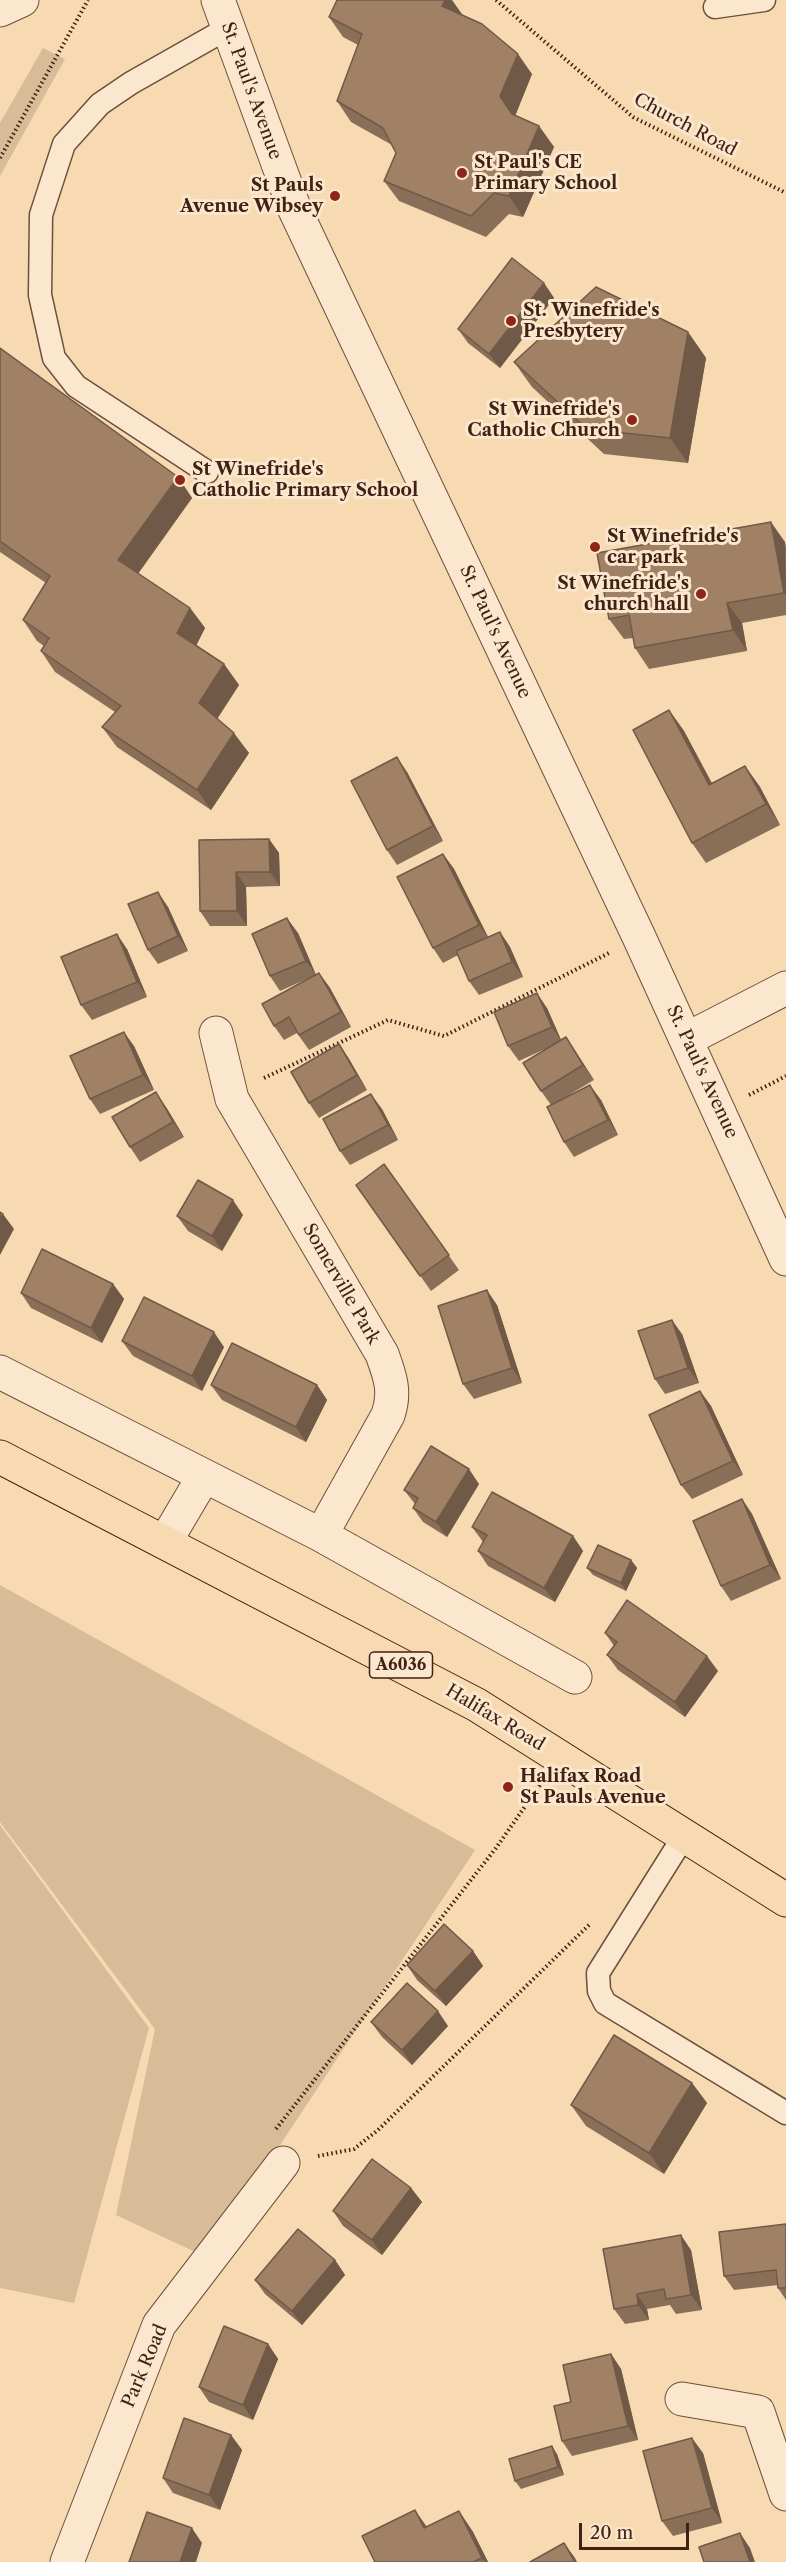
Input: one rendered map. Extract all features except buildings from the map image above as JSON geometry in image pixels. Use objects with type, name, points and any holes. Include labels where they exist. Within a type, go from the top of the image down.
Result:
[{"type":"highway","name":"Halifax Road","points":[[0,1457],[477,1705],[786,1900]]},
{"type":"street","points":[[0,10],[22,0]]},
{"type":"street","name":"St. Paul's Avenue","points":[[223,14],[295,210],[687,1039],[786,1259]]},
{"type":"street","points":[[687,1039],[786,988]]},
{"type":"street","name":"Somerville Park","points":[[216,1033],[230,1093],[382,1354],[392,1381],[393,1399],[388,1415],[321,1535]]},
{"type":"street","points":[[0,1372],[321,1535],[575,1677]]},
{"type":"street","points":[[165,1542],[204,1476]]},
{"type":"street","name":"Park Road","points":[[67,2562],[159,2325],[284,2163]]},
{"type":"street","points":[[682,2399],[758,2412],[786,2494]]},
{"type":"lane","points":[[715,7],[764,0]]},
{"type":"lane","points":[[207,472],[76,386],[54,358],[40,295],[41,215],[64,144],[100,104],[223,14]]},
{"type":"lane","points":[[684,1836],[598,1973],[599,1991],[604,2002],[786,2113]]},
{"type":"path","points":[[0,158],[88,0]]},
{"type":"path","name":"Church Road","points":[[496,0],[633,117],[786,193]]},
{"type":"path","points":[[230,1093],[388,1020],[444,1036],[639,937]]},
{"type":"path","points":[[547,1776],[495,1848],[272,2134],[284,2163],[354,2149],[378,2130],[596,1919]]},
{"type":"shaded area","points":[[43,48],[65,59],[0,176],[0,123]]},
{"type":"shaded area","points":[[0,1585],[475,1850],[206,2257],[116,2215],[155,2029],[0,1822]]},
{"type":"shaded area","points":[[0,1825],[149,2028],[74,2303],[0,2288]]},
{"type":"place","name":"St Paul's CE Primary School","points":[[462,173]]},
{"type":"place","name":"St Pauls Avenue Wibsey","points":[[335,196]]},
{"type":"place","name":"St. Winefride's Presbytery","points":[[511,321]]},
{"type":"place","name":"St Winefride's Catholic Church","points":[[632,420]]},
{"type":"place","name":"St Winefride's Catholic Primary School","points":[[180,480]]},
{"type":"place","name":"St Winefride's car park","points":[[595,547]]},
{"type":"place","name":"St Winefride's church hall","points":[[701,594]]},
{"type":"place","name":"Halifax Road St Pauls Avenue","points":[[508,1787]]}]
